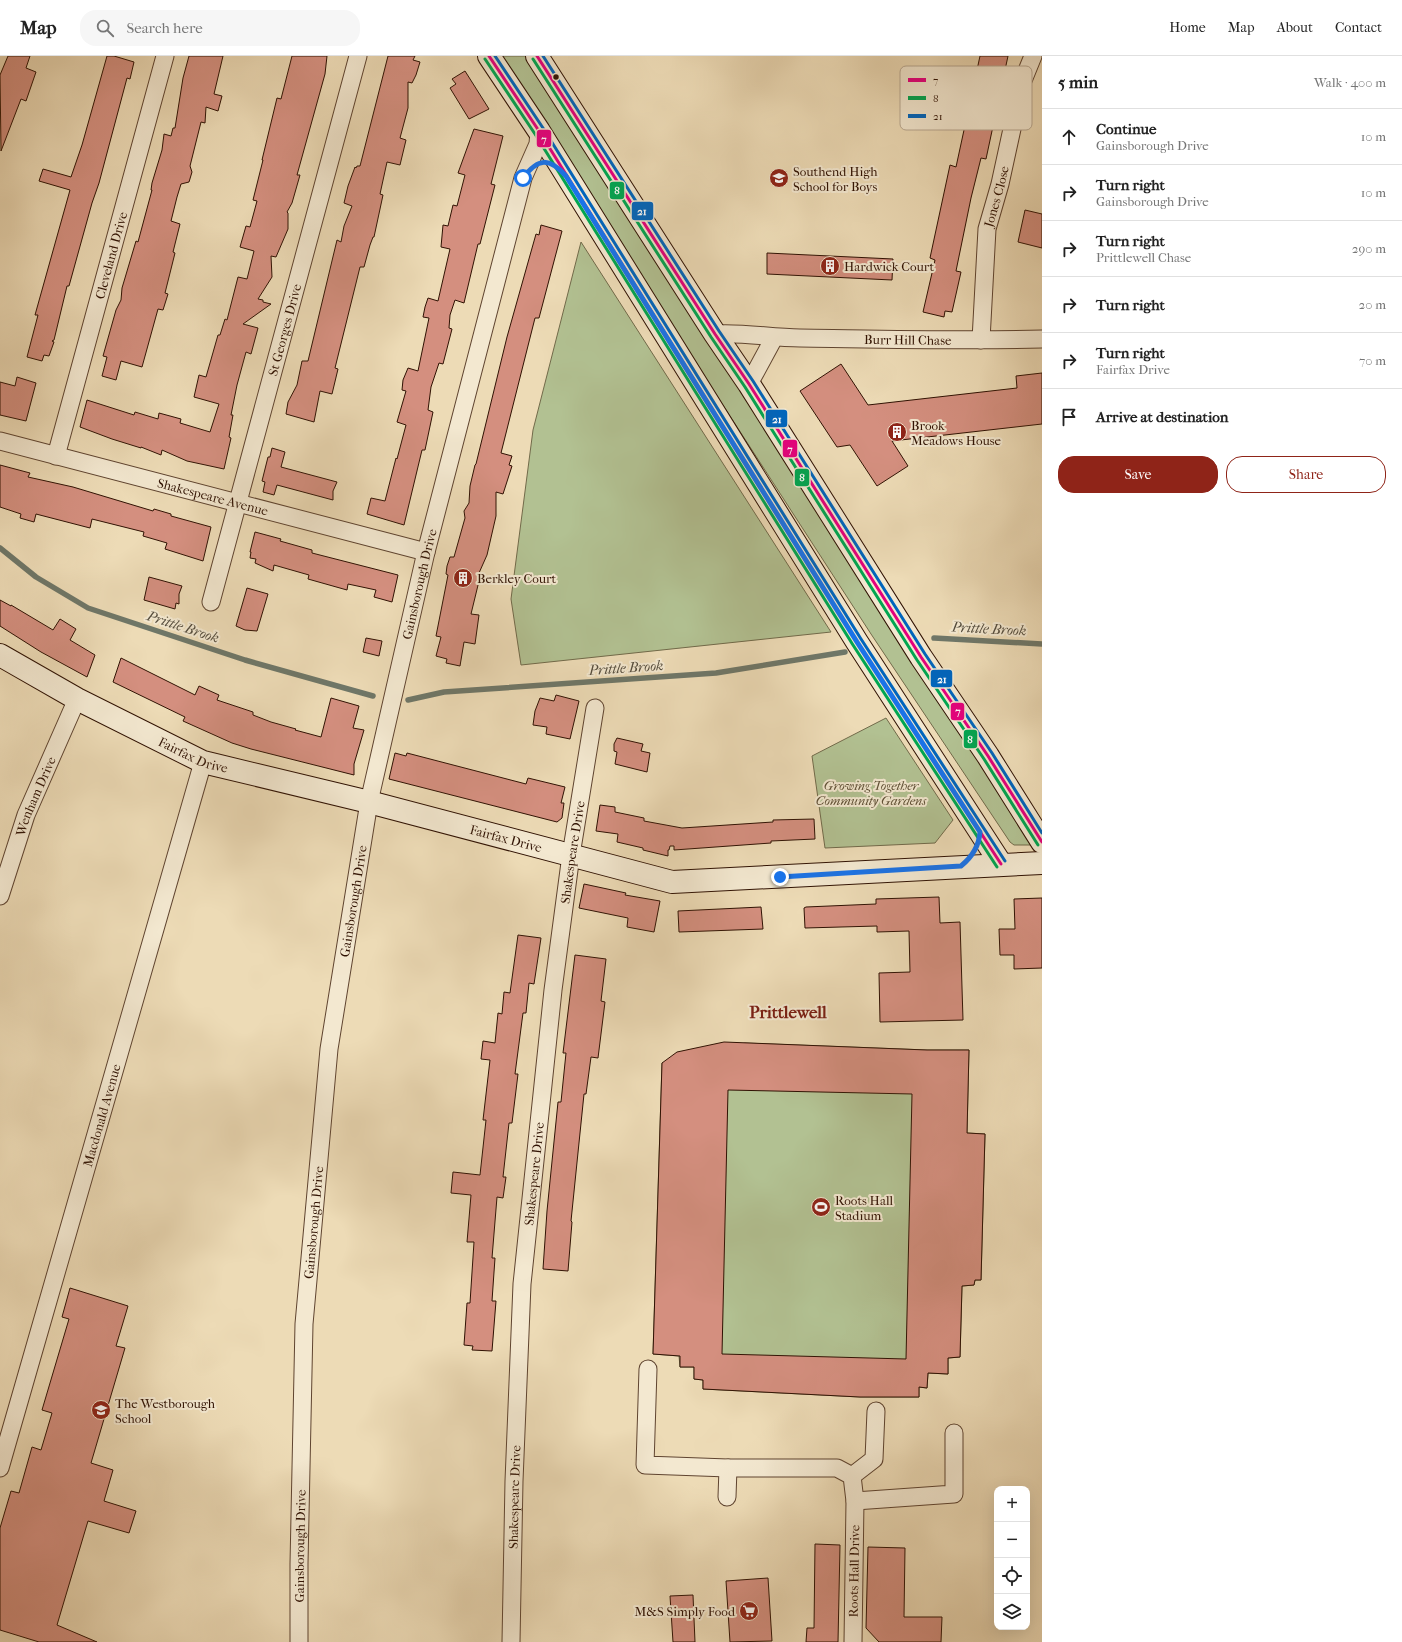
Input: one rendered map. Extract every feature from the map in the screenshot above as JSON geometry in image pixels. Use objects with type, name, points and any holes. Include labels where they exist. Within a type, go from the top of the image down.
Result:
[{"type":"street","name":"Cleveland Drive","points":[[56,456],[165,56]]},
{"type":"street","name":"St Georges Drive","points":[[211,602],[358,56]]},
{"type":"street","points":[[489,56],[539,132],[857,642],[1001,864]]},
{"type":"street","points":[[536,56],[715,334],[749,384],[921,657],[988,756],[1042,842]]},
{"type":"street","name":"Jones Close","points":[[1029,66],[1033,56]]},
{"type":"street","name":"Jones Close","points":[[981,340],[987,229],[1000,184],[1012,130]]},
{"type":"street","name":"Gainsborough Drive","points":[[299,1642],[298,1564],[304,1324],[329,1049],[369,802],[426,552],[523,178],[538,144],[539,132]]},
{"type":"street","points":[[523,178],[532,167],[539,163],[548,162],[558,166],[566,176]]},
{"type":"street","name":"Burr Hill Chase","points":[[715,334],[727,333],[774,338],[1042,340]]},
{"type":"street","points":[[749,384],[774,338]]},
{"type":"street","name":"Shakespeare Avenue","points":[[0,441],[426,552]]},
{"type":"street","name":"Fairfax Drive","points":[[0,655],[77,699],[203,762],[369,802],[672,882],[1042,863]]},
{"type":"street","name":"Wenham Drive","points":[[0,896],[26,815],[77,699]]},
{"type":"street","name":"Shakespeare Drive","points":[[511,1642],[514,1481],[522,1284],[553,990],[571,855],[595,708]]},
{"type":"street","name":"Macdonald Avenue","points":[[0,1468],[203,762]]},
{"type":"street","points":[[961,866],[978,847],[980,832]]},
{"type":"street","points":[[648,1369],[645,1465],[728,1468],[837,1468],[852,1476],[874,1459],[876,1410]]},
{"type":"street","points":[[855,1500],[954,1494],[954,1433]]},
{"type":"street","points":[[728,1468],[728,1497]]},
{"type":"street","name":"Roots Hall Drive","points":[[852,1476],[855,1500],[853,1642]]},
{"type":"green space","points":[[497,56],[529,56],[1035,840],[1030,845],[1014,845],[1010,842],[871,634]]},
{"type":"green space","points":[[581,242],[831,632],[521,665],[511,599],[533,430]]},
{"type":"green space","name":"Growing Together Community Gardens","points":[[886,718],[953,820],[935,843],[825,848],[812,756]]},
{"type":"green space","name":"Roots Hall Stadium","points":[[745,1043],[927,1050],[969,1050],[967,1133],[985,1134],[981,1280],[975,1280],[974,1285],[962,1286],[960,1357],[948,1358],[948,1374],[928,1373],[927,1388],[919,1387],[919,1397],[860,1397],[703,1389],[703,1380],[694,1379],[694,1367],[680,1367],[679,1356],[653,1354],[662,1063]]},
{"type":"building","points":[[8,56],[30,56],[26,68],[36,72],[26,101],[21,99],[1,151],[0,75]]},
{"type":"building","points":[[107,56],[114,56],[134,62],[130,79],[127,78],[99,183],[69,286],[67,286],[54,340],[52,341],[54,342],[49,356],[44,355],[42,361],[27,357],[38,315],[35,315],[70,190],[39,181],[43,169],[71,177],[82,145]]},
{"type":"building","points":[[189,56],[223,56],[214,94],[222,96],[218,111],[206,107],[205,123],[201,122],[190,166],[192,172],[189,182],[181,184],[177,197],[171,221],[180,224],[173,252],[175,253],[165,293],[168,294],[163,310],[158,309],[142,367],[121,361],[116,380],[102,376],[107,357],[103,356],[116,310],[121,300],[122,288],[136,241],[138,242],[152,190],[152,183],[162,150],[164,134],[171,136],[173,128],[175,128],[183,78]]},
{"type":"building","points":[[292,56],[327,56],[325,74],[297,175],[300,175],[292,203],[287,212],[288,229],[276,257],[271,256],[272,277],[258,299],[271,304],[243,324],[258,328],[251,354],[246,352],[237,385],[231,415],[233,415],[229,437],[231,438],[224,469],[187,461],[162,450],[161,455],[80,427],[87,400],[134,415],[135,412],[158,419],[159,413],[181,419],[180,423],[210,432],[219,404],[194,397],[199,375],[206,377],[218,335],[220,335],[225,319],[227,320],[238,277],[247,279],[254,251],[240,247],[246,226],[250,227],[257,201],[253,200],[277,98],[281,99]]},
{"type":"building","points":[[388,56],[415,56],[413,60],[420,62],[412,83],[408,82],[408,108],[400,138],[406,140],[400,165],[387,162],[380,194],[383,195],[374,237],[370,245],[364,267],[360,267],[335,368],[338,369],[332,394],[320,391],[314,422],[286,414],[288,402],[297,385],[302,361],[308,361],[337,240],[341,242],[344,226],[352,206],[344,203],[348,186],[355,167],[360,166]]},
{"type":"building","points":[[980,56],[1008,56],[1006,66],[978,66]]},
{"type":"building","points":[[465,71],[489,109],[469,119],[450,88],[456,84],[452,79]]},
{"type":"building","points":[[474,129],[503,136],[491,184],[495,185],[480,244],[478,244],[464,303],[455,300],[450,315],[449,328],[452,329],[443,364],[439,363],[431,387],[428,410],[433,412],[425,450],[422,450],[404,525],[367,514],[371,498],[385,501],[396,458],[397,459],[406,425],[397,422],[406,391],[402,390],[403,380],[408,368],[418,371],[429,318],[423,317],[428,298],[438,301],[450,249],[441,247],[443,225],[448,226],[453,205],[457,206],[465,175],[458,173]]},
{"type":"building","points":[[964,130],[992,130],[986,159],[981,158],[971,198],[956,271],[961,272],[952,312],[945,311],[944,317],[923,312],[935,260],[930,258],[950,165],[956,167]]},
{"type":"building","points":[[1025,210],[1042,214],[1042,248],[1018,242]]},
{"type":"building","points":[[541,225],[562,231],[539,318],[535,318],[501,453],[512,456],[509,465],[512,466],[503,494],[496,492],[496,516],[487,555],[479,573],[479,581],[471,614],[479,615],[475,644],[464,642],[460,666],[446,663],[447,659],[436,656],[441,637],[436,636],[448,575],[446,574],[447,566],[450,557],[454,557],[465,518],[464,511],[469,503],[470,486],[507,337],[536,234],[539,235]]},
{"type":"building","name":"Hardwick Court","points":[[767,253],[893,259],[892,280],[767,274]]},
{"type":"building","name":"Brook Meadows House","points":[[841,364],[868,405],[1017,388],[1016,376],[1042,373],[1042,424],[892,441],[908,466],[877,486],[850,445],[837,447],[800,391]]},
{"type":"building","points":[[17,377],[36,383],[26,421],[0,415],[0,382],[15,386]]},
{"type":"building","points":[[272,448],[285,452],[281,467],[337,482],[333,491],[333,500],[277,485],[274,495],[263,492],[265,482],[262,481],[268,457],[270,457]]},
{"type":"building","points":[[0,465],[30,473],[28,477],[73,487],[153,511],[154,509],[171,514],[171,516],[211,527],[203,561],[165,549],[167,543],[143,536],[144,532],[92,519],[90,528],[36,514],[34,522],[20,518],[21,514],[0,507]]},
{"type":"building","points":[[255,532],[312,550],[312,553],[398,575],[392,602],[374,597],[376,590],[348,584],[347,590],[308,579],[309,575],[274,565],[273,571],[255,563],[256,559],[250,558],[250,552]]},
{"type":"building","points":[[149,577],[182,586],[179,594],[179,604],[176,603],[175,609],[144,600]]},
{"type":"building","points":[[247,588],[268,594],[257,631],[245,630],[236,626]]},
{"type":"building","points":[[0,600],[53,630],[60,619],[76,629],[70,640],[95,655],[87,677],[41,652],[0,626]]},
{"type":"building","points":[[366,638],[382,641],[379,656],[363,652]]},
{"type":"building","points":[[121,658],[195,695],[199,686],[219,695],[217,700],[253,712],[253,715],[271,722],[321,737],[331,698],[359,706],[353,728],[364,730],[354,764],[354,775],[232,743],[183,721],[185,717],[113,682]]},
{"type":"building","points":[[556,695],[579,701],[570,739],[546,734],[547,727],[533,725],[535,711],[540,698],[554,701]]},
{"type":"building","points":[[617,738],[643,744],[641,751],[650,753],[647,772],[615,764],[617,752],[614,751],[614,744]]},
{"type":"building","points":[[395,753],[406,756],[407,753],[526,784],[528,778],[565,787],[561,803],[564,803],[562,818],[557,822],[389,779]]},
{"type":"building","points":[[600,805],[615,807],[615,812],[644,818],[644,821],[682,828],[773,822],[773,820],[814,819],[815,839],[771,841],[771,843],[674,850],[674,846],[670,846],[668,856],[617,842],[618,834],[596,831]]},
{"type":"building","points":[[584,884],[626,893],[625,895],[660,901],[654,932],[627,927],[628,918],[579,908]]},
{"type":"building","points":[[939,897],[940,923],[960,922],[963,1020],[880,1022],[879,973],[910,972],[909,931],[877,932],[877,926],[805,928],[804,908],[876,904],[876,899]]},
{"type":"building","points":[[1042,898],[1042,968],[1014,969],[1014,955],[1000,955],[999,929],[1015,929],[1014,899]]},
{"type":"building","points":[[761,907],[763,929],[679,932],[678,911]]},
{"type":"building","points":[[518,935],[541,938],[534,984],[529,983],[526,1013],[523,1013],[515,1074],[518,1074],[512,1123],[509,1123],[503,1177],[506,1177],[503,1198],[497,1197],[492,1258],[495,1258],[492,1301],[496,1301],[492,1351],[472,1350],[473,1346],[464,1345],[467,1303],[470,1303],[474,1242],[467,1242],[471,1195],[451,1193],[453,1172],[480,1175],[486,1120],[483,1120],[490,1060],[481,1059],[483,1041],[495,1043],[498,1013],[502,1014],[504,992],[510,993]]},
{"type":"building","points":[[575,955],[606,959],[601,1001],[605,1002],[598,1058],[591,1057],[586,1094],[584,1094],[571,1221],[568,1271],[543,1269],[547,1211],[558,1102],[561,1102],[566,1053],[563,1053]]},
{"type":"building","points":[[724,1042],[927,1050],[969,1050],[967,1133],[985,1134],[981,1280],[975,1280],[974,1285],[962,1286],[960,1357],[948,1358],[948,1374],[928,1373],[927,1388],[919,1387],[919,1397],[860,1397],[703,1389],[703,1380],[694,1379],[694,1367],[680,1367],[680,1356],[653,1354],[662,1063],[677,1052]],"holes":[[[728,1090],[912,1094],[906,1359],[722,1354]]]},
{"type":"building","points":[[70,1288],[128,1306],[116,1346],[125,1348],[91,1463],[113,1470],[104,1501],[136,1511],[129,1533],[88,1521],[57,1625],[97,1642],[39,1642],[0,1630],[0,1528],[11,1491],[19,1493],[32,1447],[41,1450],[52,1413],[42,1410],[69,1319],[62,1317]]},
{"type":"building","points":[[815,1544],[840,1545],[838,1642],[806,1642],[807,1628],[814,1628]]},
{"type":"building","points":[[868,1547],[905,1548],[904,1617],[942,1617],[941,1642],[879,1642],[866,1628]]},
{"type":"building","name":"M&S Simply Food","points":[[768,1578],[772,1641],[730,1642],[726,1581]]},
{"type":"building","points":[[693,1595],[695,1642],[673,1642],[670,1596]]},
{"type":"waterway","name":"Prittle Brook","points":[[0,548],[36,577],[88,608],[245,660],[373,696]]},
{"type":"waterway","name":"Prittle Brook","points":[[934,638],[1042,644]]},
{"type":"waterway","name":"Prittle Brook","points":[[408,700],[444,692],[716,673],[845,652]]},
{"type":"transit line","name":"7","points":[[489,56],[539,131],[857,642],[1001,864]]},
{"type":"transit line","name":"21","points":[[495,56],[543,128],[861,639],[1005,861]]},
{"type":"transit line","name":"7","points":[[537,56],[715,334],[749,384],[921,657],[988,756],[1042,842]]},
{"type":"transit line","name":"21","points":[[543,56],[719,331],[753,381],[925,654],[992,753],[1042,833]]},
{"type":"transit line","name":"8","points":[[485,59],[535,134],[853,645],[997,867]]},
{"type":"transit line","name":"8","points":[[533,59],[711,337],[745,387],[917,660],[984,759],[1038,845]]},
{"type":"place","name":"Southend High School for Boys","points":[[779,178]]},
{"type":"place","name":"Hardwick Court","points":[[830,266]]},
{"type":"place","name":"Brook Meadows House","points":[[897,432]]},
{"type":"place","name":"Berkley Court","points":[[463,578]]},
{"type":"place","name":"Roots Hall Stadium","points":[[821,1207]]},
{"type":"place","name":"The Westborough School","points":[[101,1410]]},
{"type":"place","name":"M&S Simply Food","points":[[749,1611]]},
{"type":"district","name":"Prittlewell","points":[[788,1012]]},
{"type":"route","points":[[523,178],[532,167],[539,163],[548,162],[558,166],[566,176],[857,642],[980,832],[978,847],[961,866],[780,877]]}]
